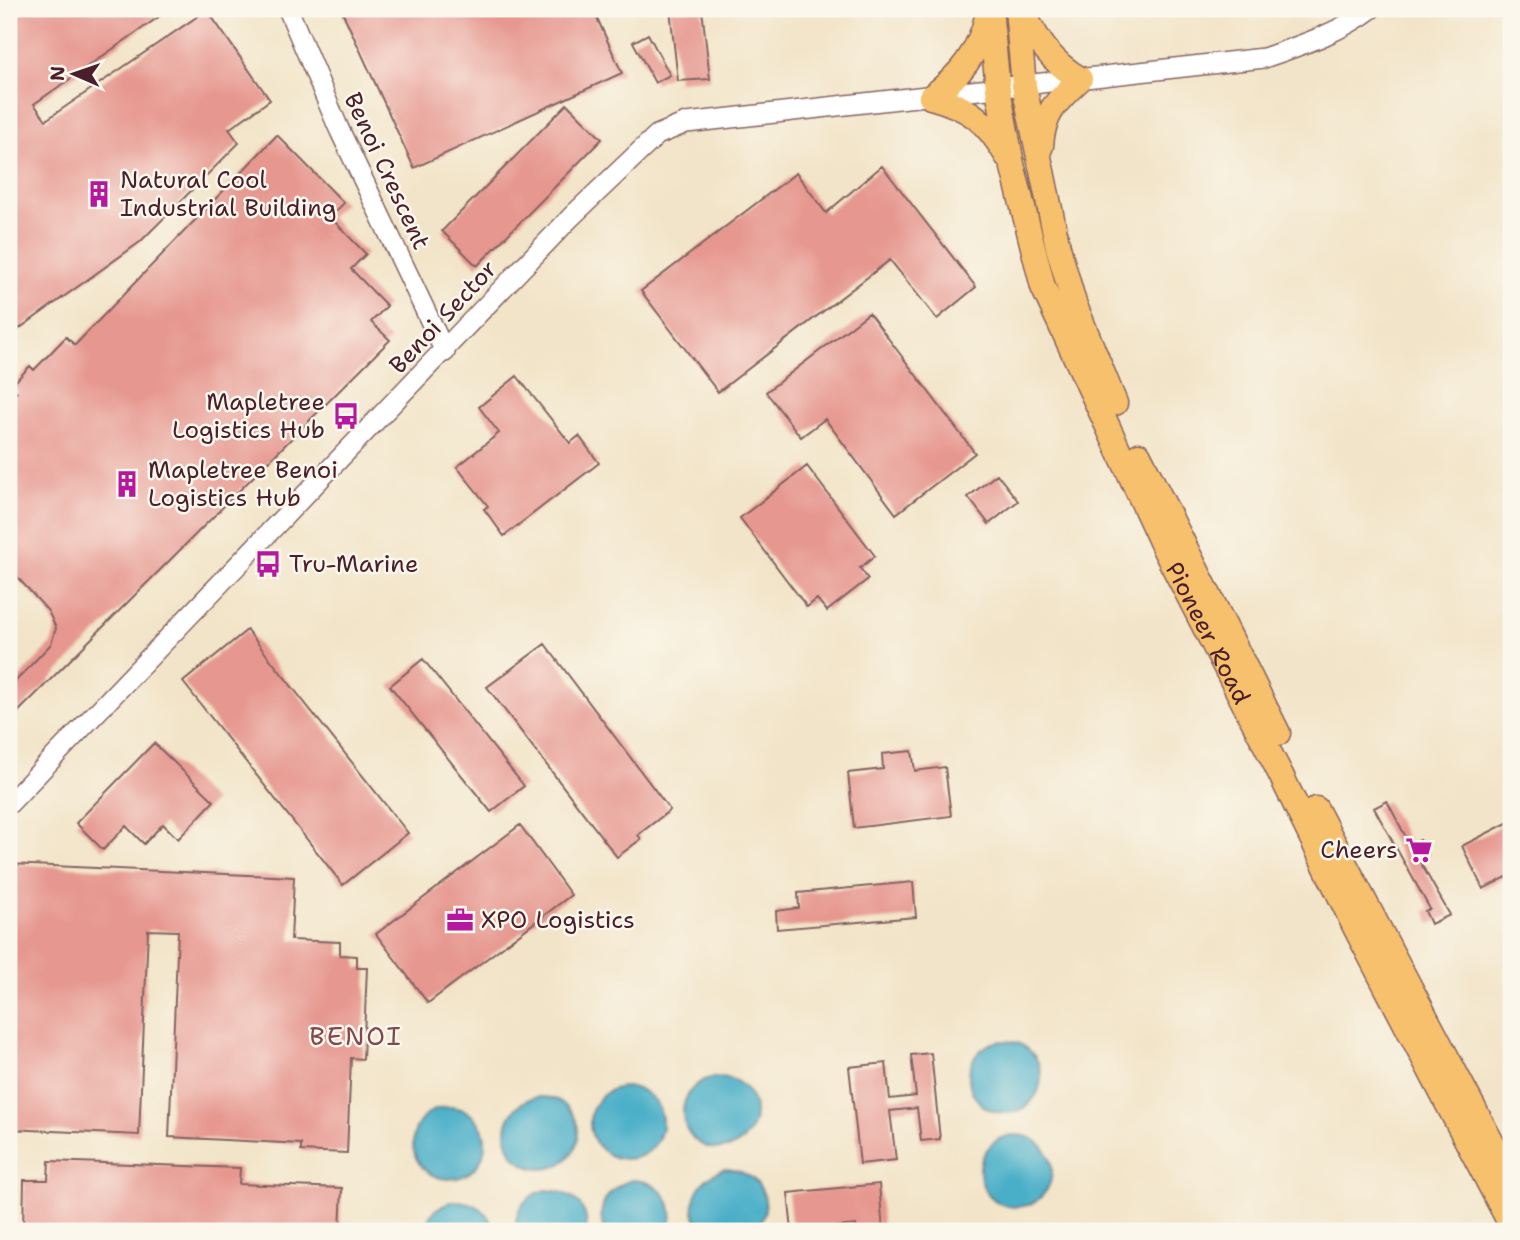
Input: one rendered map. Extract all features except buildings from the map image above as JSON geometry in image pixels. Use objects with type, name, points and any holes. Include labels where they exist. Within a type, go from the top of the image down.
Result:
[{"type":"main road","name":"Pioneer Road","points":[[989,9],[998,89],[1012,164],[1043,287],[1165,550],[1280,773],[1357,931],[1511,1225]]},
{"type":"main road","points":[[931,97],[962,70],[969,60],[983,34],[989,9]]},
{"type":"main road","name":"Pioneer Road","points":[[1019,9],[1024,86],[1058,247],[1074,303],[1121,419],[1325,827],[1511,1179]]},
{"type":"main road","points":[[1019,9],[1049,56],[1080,79],[1048,114],[1042,130],[1042,174]]},
{"type":"main road","points":[[931,97],[959,105],[984,123],[1012,164]]},
{"type":"street","name":"Benoi Crescent","points":[[288,9],[339,129],[444,352]]},
{"type":"street","name":"Benoi Sector","points":[[9,804],[571,217],[644,146],[670,128],[685,123],[738,116],[931,97],[1264,58],[1309,43],[1354,21],[1371,9]]},
{"type":"water","points":[[1005,1041],[1025,1047],[1035,1057],[1041,1077],[1035,1097],[1025,1107],[1005,1113],[985,1107],[975,1097],[969,1077],[975,1057],[985,1047]]},
{"type":"water","points":[[719,1077],[739,1083],[749,1093],[755,1113],[749,1133],[739,1143],[719,1149],[699,1143],[689,1133],[683,1113],[689,1093],[699,1083]]},
{"type":"water","points":[[626,1087],[646,1093],[656,1103],[662,1123],[656,1143],[646,1153],[626,1159],[606,1153],[596,1143],[590,1123],[596,1103],[606,1093]]},
{"type":"water","points":[[542,1097],[562,1103],[572,1113],[578,1133],[572,1153],[562,1163],[542,1169],[522,1163],[512,1153],[506,1133],[512,1113],[522,1103]]},
{"type":"water","points":[[449,1107],[469,1113],[479,1123],[485,1143],[479,1163],[469,1173],[449,1179],[429,1173],[419,1163],[413,1143],[419,1123],[429,1113]]},
{"type":"water","points":[[1016,1135],[1036,1141],[1046,1151],[1052,1171],[1046,1191],[1036,1201],[1016,1207],[996,1201],[986,1191],[980,1171],[986,1151],[996,1141]]},
{"type":"water","points":[[725,1169],[747,1175],[762,1190],[765,1210],[754,1231],[704,1231],[698,1222],[694,1204],[700,1187],[715,1173]]},
{"type":"water","points":[[632,1180],[651,1184],[665,1195],[671,1211],[669,1231],[604,1231],[601,1214],[606,1200],[616,1188]]},
{"type":"water","points":[[546,1190],[564,1193],[577,1201],[585,1214],[587,1231],[516,1231],[517,1216],[523,1204]]},
{"type":"water","points":[[454,1201],[480,1208],[489,1218],[494,1231],[424,1231],[434,1212]]},
{"type":"place","name":"Natural Cool Industrial Building","points":[[99,194]]},
{"type":"place","name":"Mapletree Logistics Hub","points":[[346,416]]},
{"type":"place","name":"Mapletree Benoi Logistics Hub","points":[[127,484]]},
{"type":"place","name":"Tru-Marine","points":[[268,564]]},
{"type":"place","name":"Cheers","points":[[1419,850]]},
{"type":"place","name":"XPO Logistics","points":[[460,920]]},
{"type":"district","name":"BENOI","points":[[356,1036]]}]
